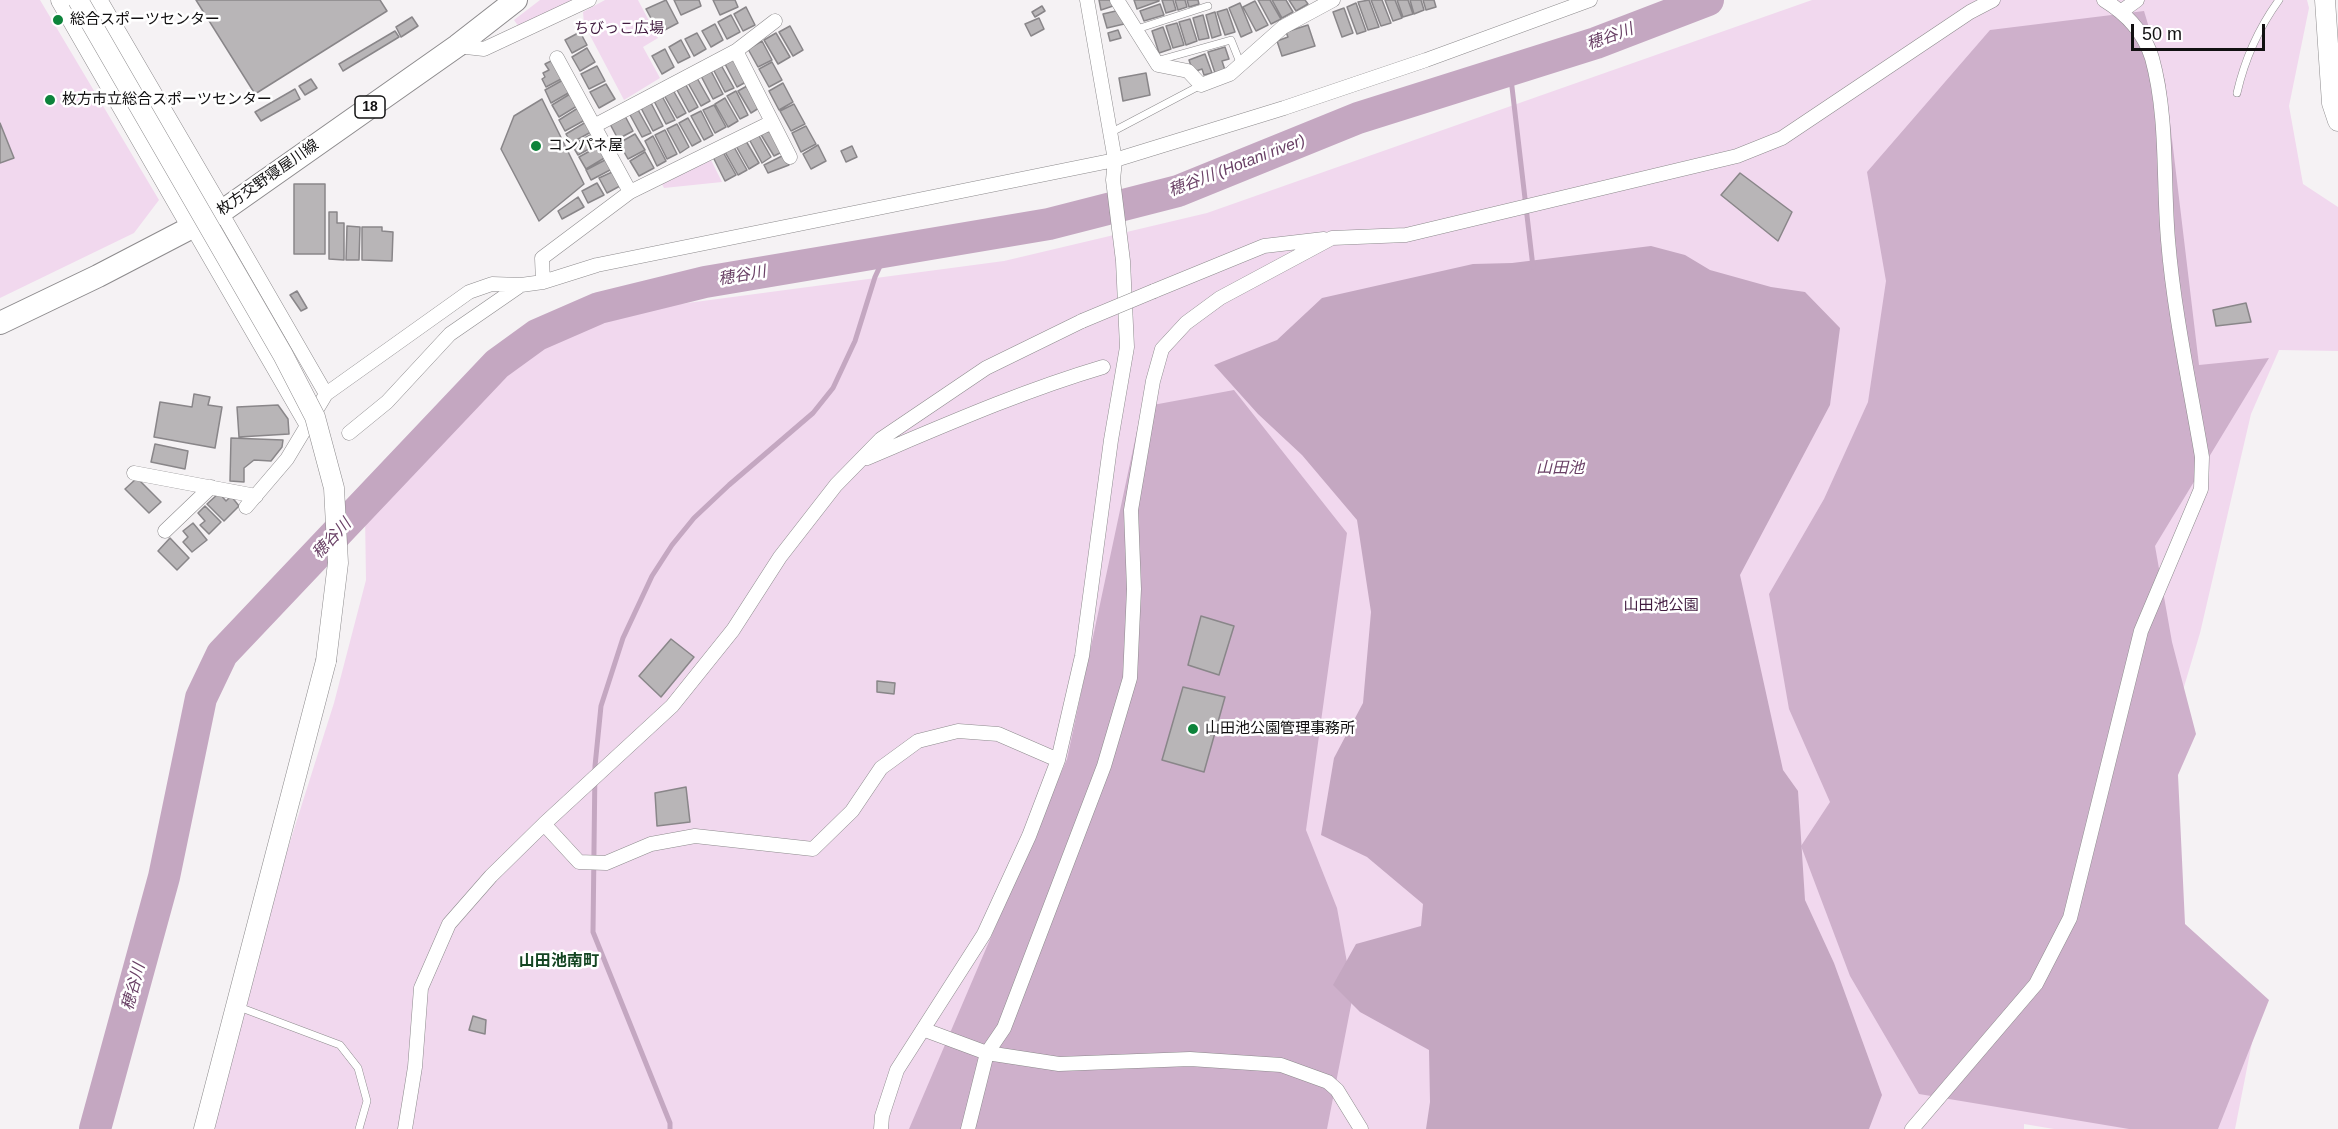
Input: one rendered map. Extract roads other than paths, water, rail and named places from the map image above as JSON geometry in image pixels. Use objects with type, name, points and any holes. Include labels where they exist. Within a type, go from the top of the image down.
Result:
[{"type":"main road","name":"枚方交野寝屋川線","points":[[0,323],[193,229],[221,212],[457,46],[516,0]]},
{"type":"street","points":[[61,0],[307,426]]},
{"type":"street","points":[[78,0],[283,356],[315,417],[334,488],[338,563],[326,661],[204,1129]]},
{"type":"street","points":[[97,0],[326,394]]},
{"type":"street","points":[[457,46],[484,49],[589,0]]},
{"type":"street","points":[[881,1129],[882,1116],[897,1070],[984,934],[1029,836],[1058,760],[1082,656],[1111,440],[1127,347],[1122,249],[1113,180],[1115,160],[1088,0]]},
{"type":"street","points":[[1117,0],[1155,61],[1158,64],[1188,71],[1201,85],[1230,74],[1283,27],[1334,0]]},
{"type":"street","points":[[246,507],[287,459],[326,394],[469,292],[492,284],[521,285],[543,282],[597,265],[1115,160],[1371,79],[1590,0]]},
{"type":"street","points":[[405,1129],[415,1067],[421,988],[449,924],[491,876],[544,824],[672,706],[734,630],[780,557],[836,485],[865,459],[881,440],[986,368],[1082,321],[1264,246],[1332,238],[1406,235],[1737,156],[1782,138],[1970,12],[1993,0]]},
{"type":"street","points":[[1912,1129],[2036,984],[2070,918],[2141,631],[2201,489],[2202,458],[2168,243],[2159,98],[2152,57],[2140,31],[2122,11],[2104,0]]},
{"type":"street","points":[[2122,11],[2137,0]]},
{"type":"street","points":[[2325,0],[2332,103],[2338,121]]},
{"type":"street","points":[[594,126],[736,51],[775,21]]},
{"type":"street","points":[[736,51],[790,157]]},
{"type":"street","points":[[557,58],[630,192]]},
{"type":"street","points":[[543,282],[542,258],[630,192],[772,122]]},
{"type":"street","points":[[968,1129],[987,1053],[1004,1028],[1104,766],[1130,678],[1134,589],[1131,510],[1153,381],[1162,349],[1186,323],[1220,298],[1332,238]]},
{"type":"street","points":[[349,433],[387,402],[450,334],[521,285]]},
{"type":"street","points":[[865,459],[998,403],[1102,367]]},
{"type":"street","points":[[134,473],[256,496]]},
{"type":"street","points":[[165,531],[211,487]]},
{"type":"street","points":[[544,824],[579,861],[584,862],[606,863],[651,844],[695,836],[813,849],[852,811],[881,768],[918,741],[958,731],[998,734],[1058,760]]},
{"type":"street","points":[[924,1030],[987,1053],[1059,1064],[1190,1059],[1281,1065],[1328,1082],[1337,1090],[1361,1129]]},
{"type":"lane","points":[[2237,93],[2244,65],[2263,22],[2279,0]]},
{"type":"lane","points":[[1137,29],[1208,6]]},
{"type":"lane","points":[[1155,61],[1231,40],[1240,65]]},
{"type":"lane","points":[[1110,133],[1201,85]]},
{"type":"lane","points":[[236,1006],[340,1045],[358,1068],[367,1101],[359,1129]]},
{"type":"water","name":"山田池","points":[[1651,246],[1685,255],[1710,270],[1771,287],[1805,292],[1840,328],[1830,405],[1740,575],[1783,770],[1798,791],[1805,900],[1834,963],[1882,1095],[1869,1129],[1426,1129],[1430,1102],[1429,1050],[1360,1012],[1333,985],[1356,944],[1421,926],[1423,904],[1367,857],[1321,835],[1334,758],[1363,703],[1371,612],[1357,520],[1302,455],[1258,414],[1214,365],[1277,340],[1322,298],[1473,264],[1512,263]]},
{"type":"waterway","name":"穂谷川","points":[[95,1129],[164,877],[201,698],[222,654],[497,364],[537,335],[599,308],[705,282],[1049,224],[1178,191],[1358,118],[1596,43],[1708,0]]},
{"type":"waterway","points":[[1510,70],[1533,267]]},
{"type":"waterway","points":[[670,1129],[670,1123],[593,932],[595,766],[601,706],[623,638],[652,576],[672,545],[694,518],[813,413],[833,388],[855,341],[875,277],[887,251]]},
{"type":"place","name":"総合スポーツセンター","points":[[58,20]]},
{"type":"place","name":"枚方市立総合スポーツセンター","points":[[50,100]]},
{"type":"place","name":"コンパネ屋","points":[[536,146]]},
{"type":"place","name":"山田池公園管理事務所","points":[[1193,729]]},
{"type":"district","name":"山田池南町","points":[[559,962]]},
{"type":"park label","name":"ちびっこ広場","points":[[619,29]]},
{"type":"park label","name":"山田池公園","points":[[1661,606]]},
{"type":"water label","name":"穂谷川 (Hotani river)","points":[[1237,166]]}]
